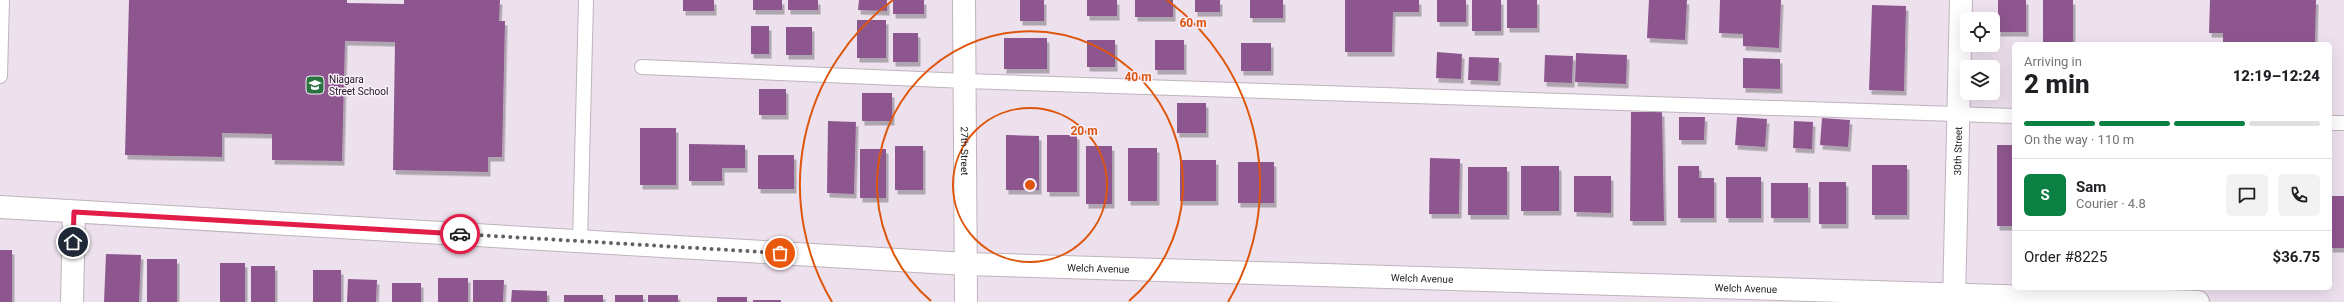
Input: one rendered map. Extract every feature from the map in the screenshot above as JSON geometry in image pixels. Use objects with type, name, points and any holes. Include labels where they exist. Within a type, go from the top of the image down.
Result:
[{"type":"street","name":"27th Street","points":[[964,0],[966,81],[966,302]]},
{"type":"street","name":"30th Street","points":[[1955,298],[1960,115],[1960,0]]},
{"type":"street","name":"Welch Avenue","points":[[0,207],[966,264],[1955,298],[2198,302]]},
{"type":"street","points":[[72,302],[74,212]]},
{"type":"lane","points":[[0,76],[2,0]]},
{"type":"lane","points":[[580,241],[586,0]]},
{"type":"lane","points":[[642,67],[966,81],[2012,116]]},
{"type":"lane","points":[[2332,123],[2344,123]]},
{"type":"building","points":[[129,0],[347,0],[347,3],[404,4],[404,0],[500,0],[499,21],[505,21],[502,157],[488,157],[488,172],[393,170],[395,42],[345,41],[342,161],[272,160],[272,134],[222,133],[222,157],[125,155]]},
{"type":"building","points":[[683,0],[714,0],[714,11],[683,11]]},
{"type":"building","points":[[753,0],[782,0],[782,10],[753,10]]},
{"type":"building","points":[[788,0],[818,0],[818,10],[788,10]]},
{"type":"building","points":[[859,0],[887,0],[887,11],[858,10]]},
{"type":"building","points":[[893,0],[924,0],[924,14],[893,14]]},
{"type":"building","points":[[1020,0],[1044,0],[1044,21],[1020,21]]},
{"type":"building","points":[[1087,0],[1117,0],[1117,16],[1087,16]]},
{"type":"building","points":[[1135,0],[1173,0],[1173,17],[1135,17]]},
{"type":"building","points":[[1195,0],[1220,0],[1220,12],[1195,12]]},
{"type":"building","points":[[1250,0],[1283,0],[1283,18],[1250,18]]},
{"type":"building","points":[[1345,0],[1419,0],[1419,12],[1393,12],[1392,52],[1345,52]]},
{"type":"building","points":[[1437,0],[1466,0],[1466,22],[1437,22]]},
{"type":"building","points":[[1472,0],[1501,0],[1501,31],[1472,31]]},
{"type":"building","points":[[1507,0],[1537,0],[1537,28],[1507,28]]},
{"type":"building","points":[[1649,0],[1687,0],[1685,40],[1647,38]]},
{"type":"building","points":[[1720,0],[1781,0],[1779,48],[1743,46],[1743,34],[1719,33]]},
{"type":"building","points":[[1998,0],[2026,0],[2026,32],[2000,32],[2000,12],[1998,12]]},
{"type":"building","points":[[2043,0],[2073,0],[2073,42],[2043,42]]},
{"type":"building","points":[[2210,0],[2316,0],[2315,42],[2223,42],[2223,33],[2209,33]]},
{"type":"building","points":[[1872,5],[1906,6],[1904,91],[1869,90]]},
{"type":"building","points":[[857,20],[886,20],[886,58],[857,58]]},
{"type":"building","points":[[751,26],[769,26],[769,54],[751,54]]},
{"type":"building","points":[[786,27],[812,27],[812,55],[786,55]]},
{"type":"building","points":[[893,33],[918,33],[918,62],[893,62]]},
{"type":"building","points":[[1004,38],[1047,38],[1047,69],[1004,69]]},
{"type":"building","points":[[1087,40],[1115,40],[1115,67],[1087,67]]},
{"type":"building","points":[[1155,40],[1184,40],[1184,70],[1155,70]]},
{"type":"building","points":[[1241,43],[1271,43],[1271,71],[1241,71]]},
{"type":"building","points":[[1437,52],[1462,54],[1461,79],[1436,78]]},
{"type":"building","points":[[1576,53],[1627,55],[1626,84],[1575,82]]},
{"type":"building","points":[[1545,55],[1573,56],[1572,83],[1544,82]]},
{"type":"building","points":[[1469,57],[1499,58],[1498,81],[1468,80]]},
{"type":"building","points":[[1743,58],[1780,59],[1780,89],[1743,88]]},
{"type":"building","points":[[759,89],[786,89],[786,115],[759,115]]},
{"type":"building","points":[[862,93],[892,93],[892,121],[862,121]]},
{"type":"building","points":[[1177,103],[1206,103],[1206,133],[1177,133]]},
{"type":"building","points":[[1631,112],[1662,112],[1664,221],[1630,221]]},
{"type":"building","points":[[1679,117],[1705,117],[1704,140],[1679,140]]},
{"type":"building","points":[[1737,117],[1767,119],[1765,147],[1735,145]]},
{"type":"building","points":[[1822,118],[1850,120],[1848,147],[1820,145]]},
{"type":"building","points":[[828,121],[856,122],[854,194],[827,193]]},
{"type":"building","points":[[1794,121],[1813,122],[1812,149],[1793,148]]},
{"type":"building","points":[[640,128],[676,128],[676,185],[640,185]]},
{"type":"building","points":[[1006,135],[1039,136],[1039,190],[1006,190]]},
{"type":"building","points":[[1047,135],[1077,135],[1077,192],[1047,192]]},
{"type":"building","points":[[689,144],[745,145],[745,168],[722,168],[722,181],[689,181]]},
{"type":"building","points":[[1997,145],[2012,145],[2012,226],[1997,226]]},
{"type":"building","points":[[895,146],[923,146],[923,190],[895,190]]},
{"type":"building","points":[[1086,146],[1112,146],[1112,204],[1086,204]]},
{"type":"building","points":[[1128,148],[1157,148],[1157,201],[1128,201]]},
{"type":"building","points":[[860,149],[886,149],[886,198],[860,198]]},
{"type":"building","points":[[758,155],[794,155],[794,189],[758,189]]},
{"type":"building","points":[[1430,158],[1460,159],[1459,214],[1429,214]]},
{"type":"building","points":[[1180,160],[1216,160],[1216,201],[1180,201]]},
{"type":"building","points":[[1238,162],[1274,162],[1274,203],[1238,203]]},
{"type":"building","points":[[1872,165],[1907,165],[1907,215],[1872,215]]},
{"type":"building","points":[[1521,166],[1559,166],[1559,211],[1521,211]]},
{"type":"building","points":[[1678,166],[1699,166],[1699,178],[1714,178],[1714,218],[1678,218]]},
{"type":"building","points":[[1468,167],[1507,167],[1507,215],[1468,215]]},
{"type":"building","points":[[1574,176],[1611,176],[1611,213],[1574,212]]},
{"type":"building","points":[[1726,177],[1761,177],[1761,218],[1726,218]]},
{"type":"building","points":[[1819,182],[1846,182],[1846,224],[1819,224]]},
{"type":"building","points":[[1771,183],[1808,183],[1808,218],[1771,218]]},
{"type":"building","points":[[2332,196],[2344,196],[2344,248],[2332,248]]},
{"type":"building","points":[[0,250],[12,250],[12,302],[0,302]]},
{"type":"building","points":[[106,254],[141,255],[139,302],[104,302]]},
{"type":"building","points":[[147,259],[177,259],[177,302],[147,302]]},
{"type":"building","points":[[220,263],[245,263],[245,302],[220,302]]},
{"type":"building","points":[[251,266],[275,266],[275,302],[251,302]]},
{"type":"building","points":[[313,270],[341,270],[341,302],[313,302]]},
{"type":"building","points":[[438,278],[468,278],[468,302],[438,302]]},
{"type":"building","points":[[348,279],[377,280],[376,302],[347,302]]},
{"type":"building","points":[[473,280],[504,280],[503,302],[473,302]]},
{"type":"building","points":[[392,283],[421,283],[421,302],[392,302]]},
{"type":"building","points":[[512,290],[547,291],[547,302],[511,302]]},
{"type":"building","points":[[564,295],[603,295],[603,302],[564,302]]},
{"type":"building","points":[[615,295],[643,295],[643,302],[615,302]]},
{"type":"building","points":[[648,295],[678,295],[678,302],[648,302]]},
{"type":"building","points":[[717,297],[747,297],[747,302],[717,302]]},
{"type":"building","points":[[753,300],[781,300],[781,302],[753,302]]},
{"type":"way so far","points":[[460,234],[780,253]]},
{"type":"place","name":"Niagara Street School","points":[[315,85]]},
{"type":"route","points":[[73,242],[74,212],[460,234]]}]
